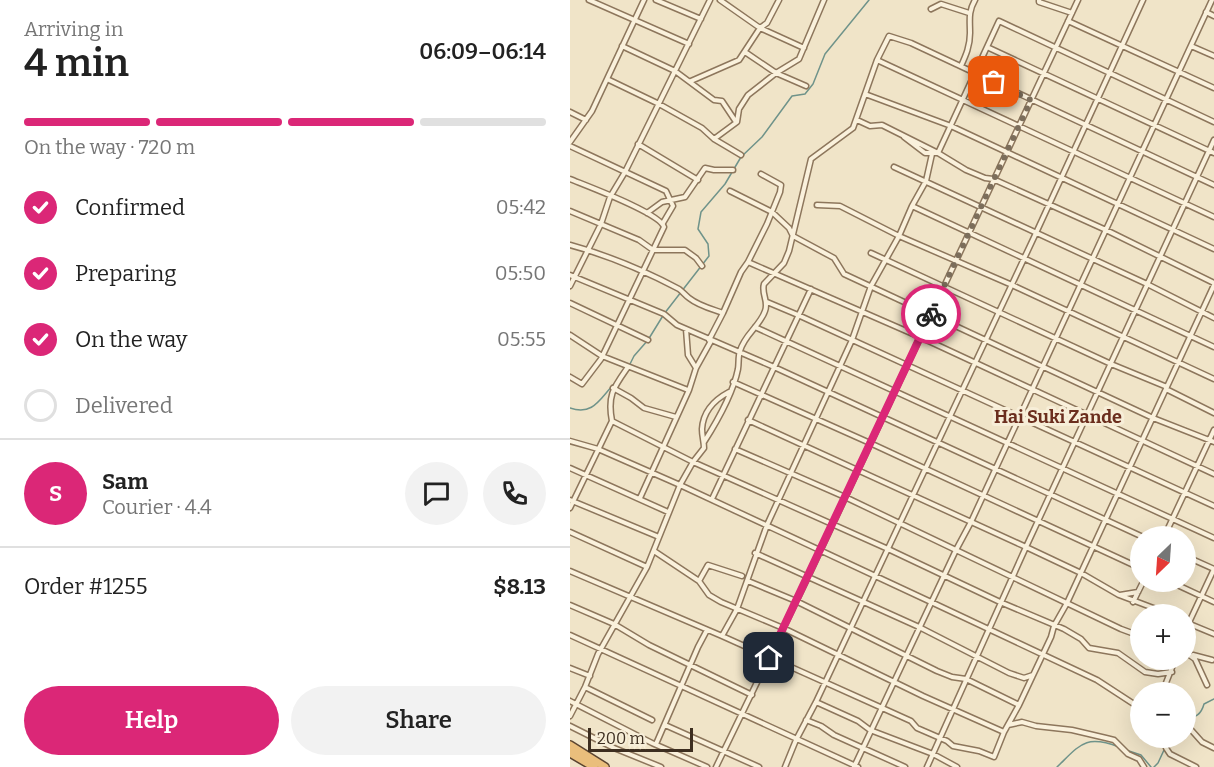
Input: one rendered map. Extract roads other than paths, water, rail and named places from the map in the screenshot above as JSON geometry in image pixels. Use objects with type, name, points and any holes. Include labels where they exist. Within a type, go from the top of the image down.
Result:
[{"type":"highway","points":[[570,745],[605,767]]},
{"type":"highway","points":[[570,753],[594,767]]},
{"type":"street","points":[[589,0],[689,44]]},
{"type":"street","points":[[570,377],[582,384],[602,356],[663,232],[663,223],[673,207],[668,193],[662,188],[570,144],[586,120],[644,0]]},
{"type":"street","points":[[656,0],[701,19]]},
{"type":"street","points":[[570,286],[572,276],[588,250],[610,197],[625,172],[710,0]]},
{"type":"street","points":[[720,0],[760,28],[804,48]]},
{"type":"street","points":[[690,81],[732,65],[739,60],[760,28],[767,23],[779,0]]},
{"type":"street","points":[[714,139],[737,122],[743,101],[776,73],[799,59],[824,0]]},
{"type":"street","points":[[961,66],[968,52],[969,13],[975,0]]},
{"type":"street","points":[[1039,0],[1039,2],[1072,13]]},
{"type":"street","points":[[716,767],[808,577],[1078,0]]},
{"type":"street","points":[[785,767],[926,470],[1143,0]]},
{"type":"street","points":[[570,635],[855,766],[880,707],[895,682],[919,627],[984,495],[1212,0]]},
{"type":"street","points":[[931,9],[941,4],[969,13]]},
{"type":"street","points":[[1206,12],[1214,16]]},
{"type":"street","points":[[939,153],[999,21],[1214,122]]},
{"type":"street","points":[[1068,21],[1214,88]]},
{"type":"street","points":[[570,716],[601,649],[628,597],[647,567],[680,485],[702,451],[704,441],[724,408],[738,370],[739,351],[764,315],[767,302],[764,284],[776,273],[787,257],[811,159],[853,128],[877,60],[889,36],[911,43],[1214,185]]},
{"type":"street","points":[[622,46],[675,71],[714,100],[722,101],[737,122]]},
{"type":"street","points":[[1191,46],[1214,56]]},
{"type":"street","points":[[987,48],[1212,152]]},
{"type":"street","points":[[745,52],[776,73],[806,86]]},
{"type":"street","points":[[877,60],[1214,217]]},
{"type":"street","points":[[607,79],[702,128],[714,139],[741,155]]},
{"type":"street","points":[[865,94],[951,126],[1214,249]]},
{"type":"street","points":[[570,112],[586,120]]},
{"type":"street","points":[[570,571],[911,721],[917,728],[953,746],[979,751],[994,757],[1214,284],[1106,230],[993,179],[977,176],[939,153],[882,125],[870,126],[857,120]]},
{"type":"street","points":[[904,137],[918,150],[925,153],[939,153]]},
{"type":"street","points":[[927,767],[1074,442],[1197,177],[1212,152],[1214,140]]},
{"type":"street","points":[[638,144],[698,180]]},
{"type":"street","points":[[722,636],[737,609],[767,525],[852,340],[872,286],[926,181],[932,154]]},
{"type":"street","points":[[894,166],[1148,284],[1214,318]]},
{"type":"street","points":[[647,213],[662,202],[685,197],[705,168],[733,170]]},
{"type":"street","points":[[640,498],[689,390],[696,368],[780,192],[781,185],[761,174]]},
{"type":"street","points":[[570,179],[647,213],[663,223]]},
{"type":"street","points":[[730,191],[772,212],[789,228],[793,236],[834,258],[844,274],[1153,418],[1212,441]]},
{"type":"street","points":[[817,205],[840,206],[899,236],[1012,285],[1214,379]]},
{"type":"street","points":[[912,206],[1214,347]]},
{"type":"street","points":[[570,211],[639,240],[653,250],[686,250],[702,266]]},
{"type":"street","points":[[570,245],[643,273],[681,291],[700,304],[723,313]]},
{"type":"street","points":[[871,253],[1166,388],[1214,413]]},
{"type":"street","points":[[748,262],[863,311],[1214,474]]},
{"type":"street","points":[[572,276],[664,314],[677,325],[883,416],[1130,531]]},
{"type":"street","points":[[712,499],[784,342],[811,289]]},
{"type":"street","points":[[767,302],[1020,416],[1214,507]]},
{"type":"street","points":[[570,303],[648,340]]},
{"type":"street","points":[[754,327],[1214,538]]},
{"type":"street","points":[[686,329],[688,355],[696,368]]},
{"type":"street","points":[[570,335],[602,356],[689,390]]},
{"type":"street","points":[[570,508],[612,421],[609,406],[613,388],[628,368]]},
{"type":"street","points":[[733,382],[1130,563]]},
{"type":"street","points":[[613,388],[644,408],[676,417]]},
{"type":"street","points":[[704,441],[702,429],[706,414],[716,401],[729,392]]},
{"type":"street","points":[[748,420],[1026,547],[1138,604]]},
{"type":"street","points":[[612,421],[693,462],[888,549],[1054,627],[1072,633],[1095,650],[1112,651],[1125,657],[1145,672],[1158,674],[1172,672]]},
{"type":"street","points":[[1170,526],[1197,466],[1212,441],[1214,430]]},
{"type":"street","points":[[570,441],[598,448],[712,499],[1097,680],[1130,701]]},
{"type":"street","points":[[735,449],[845,497],[1130,631]]},
{"type":"street","points":[[570,468],[668,512]]},
{"type":"street","points":[[572,501],[659,537]]},
{"type":"street","points":[[570,532],[647,567]]},
{"type":"street","points":[[654,551],[699,581],[709,595],[1004,732]]},
{"type":"street","points":[[756,553],[919,627],[1009,674],[1024,678],[1034,674]]},
{"type":"street","points":[[1196,561],[1214,569],[1196,607]]},
{"type":"street","points":[[699,581],[708,565],[742,576]]},
{"type":"street","points":[[748,581],[796,601],[937,672],[952,678],[966,679],[1019,705]]},
{"type":"street","points":[[1119,596],[1138,592]]},
{"type":"street","points":[[1133,602],[1138,592]]},
{"type":"street","points":[[1138,592],[1141,604]]},
{"type":"street","points":[[1193,592],[1214,602]]},
{"type":"street","points":[[570,605],[614,624],[649,645],[752,695]]},
{"type":"street","points":[[1196,627],[1214,634]]},
{"type":"street","points":[[656,744],[707,630]]},
{"type":"street","points":[[1196,656],[1212,660]]},
{"type":"street","points":[[1196,663],[1207,685]]},
{"type":"street","points":[[570,668],[590,676]]},
{"type":"street","points":[[1167,682],[1172,672]]},
{"type":"street","points":[[585,687],[652,720]]},
{"type":"street","points":[[570,701],[707,767]]},
{"type":"street","points":[[816,702],[870,730],[933,754],[957,767]]},
{"type":"street","points":[[806,720],[905,767]]},
{"type":"street","points":[[1008,725],[1022,722],[1114,740],[1128,754],[1139,759],[1144,767]]},
{"type":"street","points":[[664,725],[759,767]]},
{"type":"street","points":[[570,726],[607,745],[661,767]]},
{"type":"street","points":[[1196,735],[1202,742],[1214,748]]},
{"type":"street","points":[[1166,748],[1170,754],[1196,767]]},
{"type":"waterway","points":[[629,366],[664,314],[709,256],[708,244],[698,229],[701,212],[725,184],[741,157],[762,137],[792,96],[805,94],[813,84],[825,54],[869,0]]},
{"type":"waterway","points":[[570,408],[578,410],[591,408],[615,383]]},
{"type":"waterway","points":[[1196,716],[1204,704],[1214,699]]},
{"type":"waterway","points":[[1057,767],[1084,744],[1098,742],[1119,747]]},
{"type":"waterway","points":[[1126,750],[1141,755],[1151,767]]},
{"type":"waterway","points":[[1154,767],[1164,750]]},
{"type":"district","name":"Hai Suki Zande","points":[[1058,417]]}]
